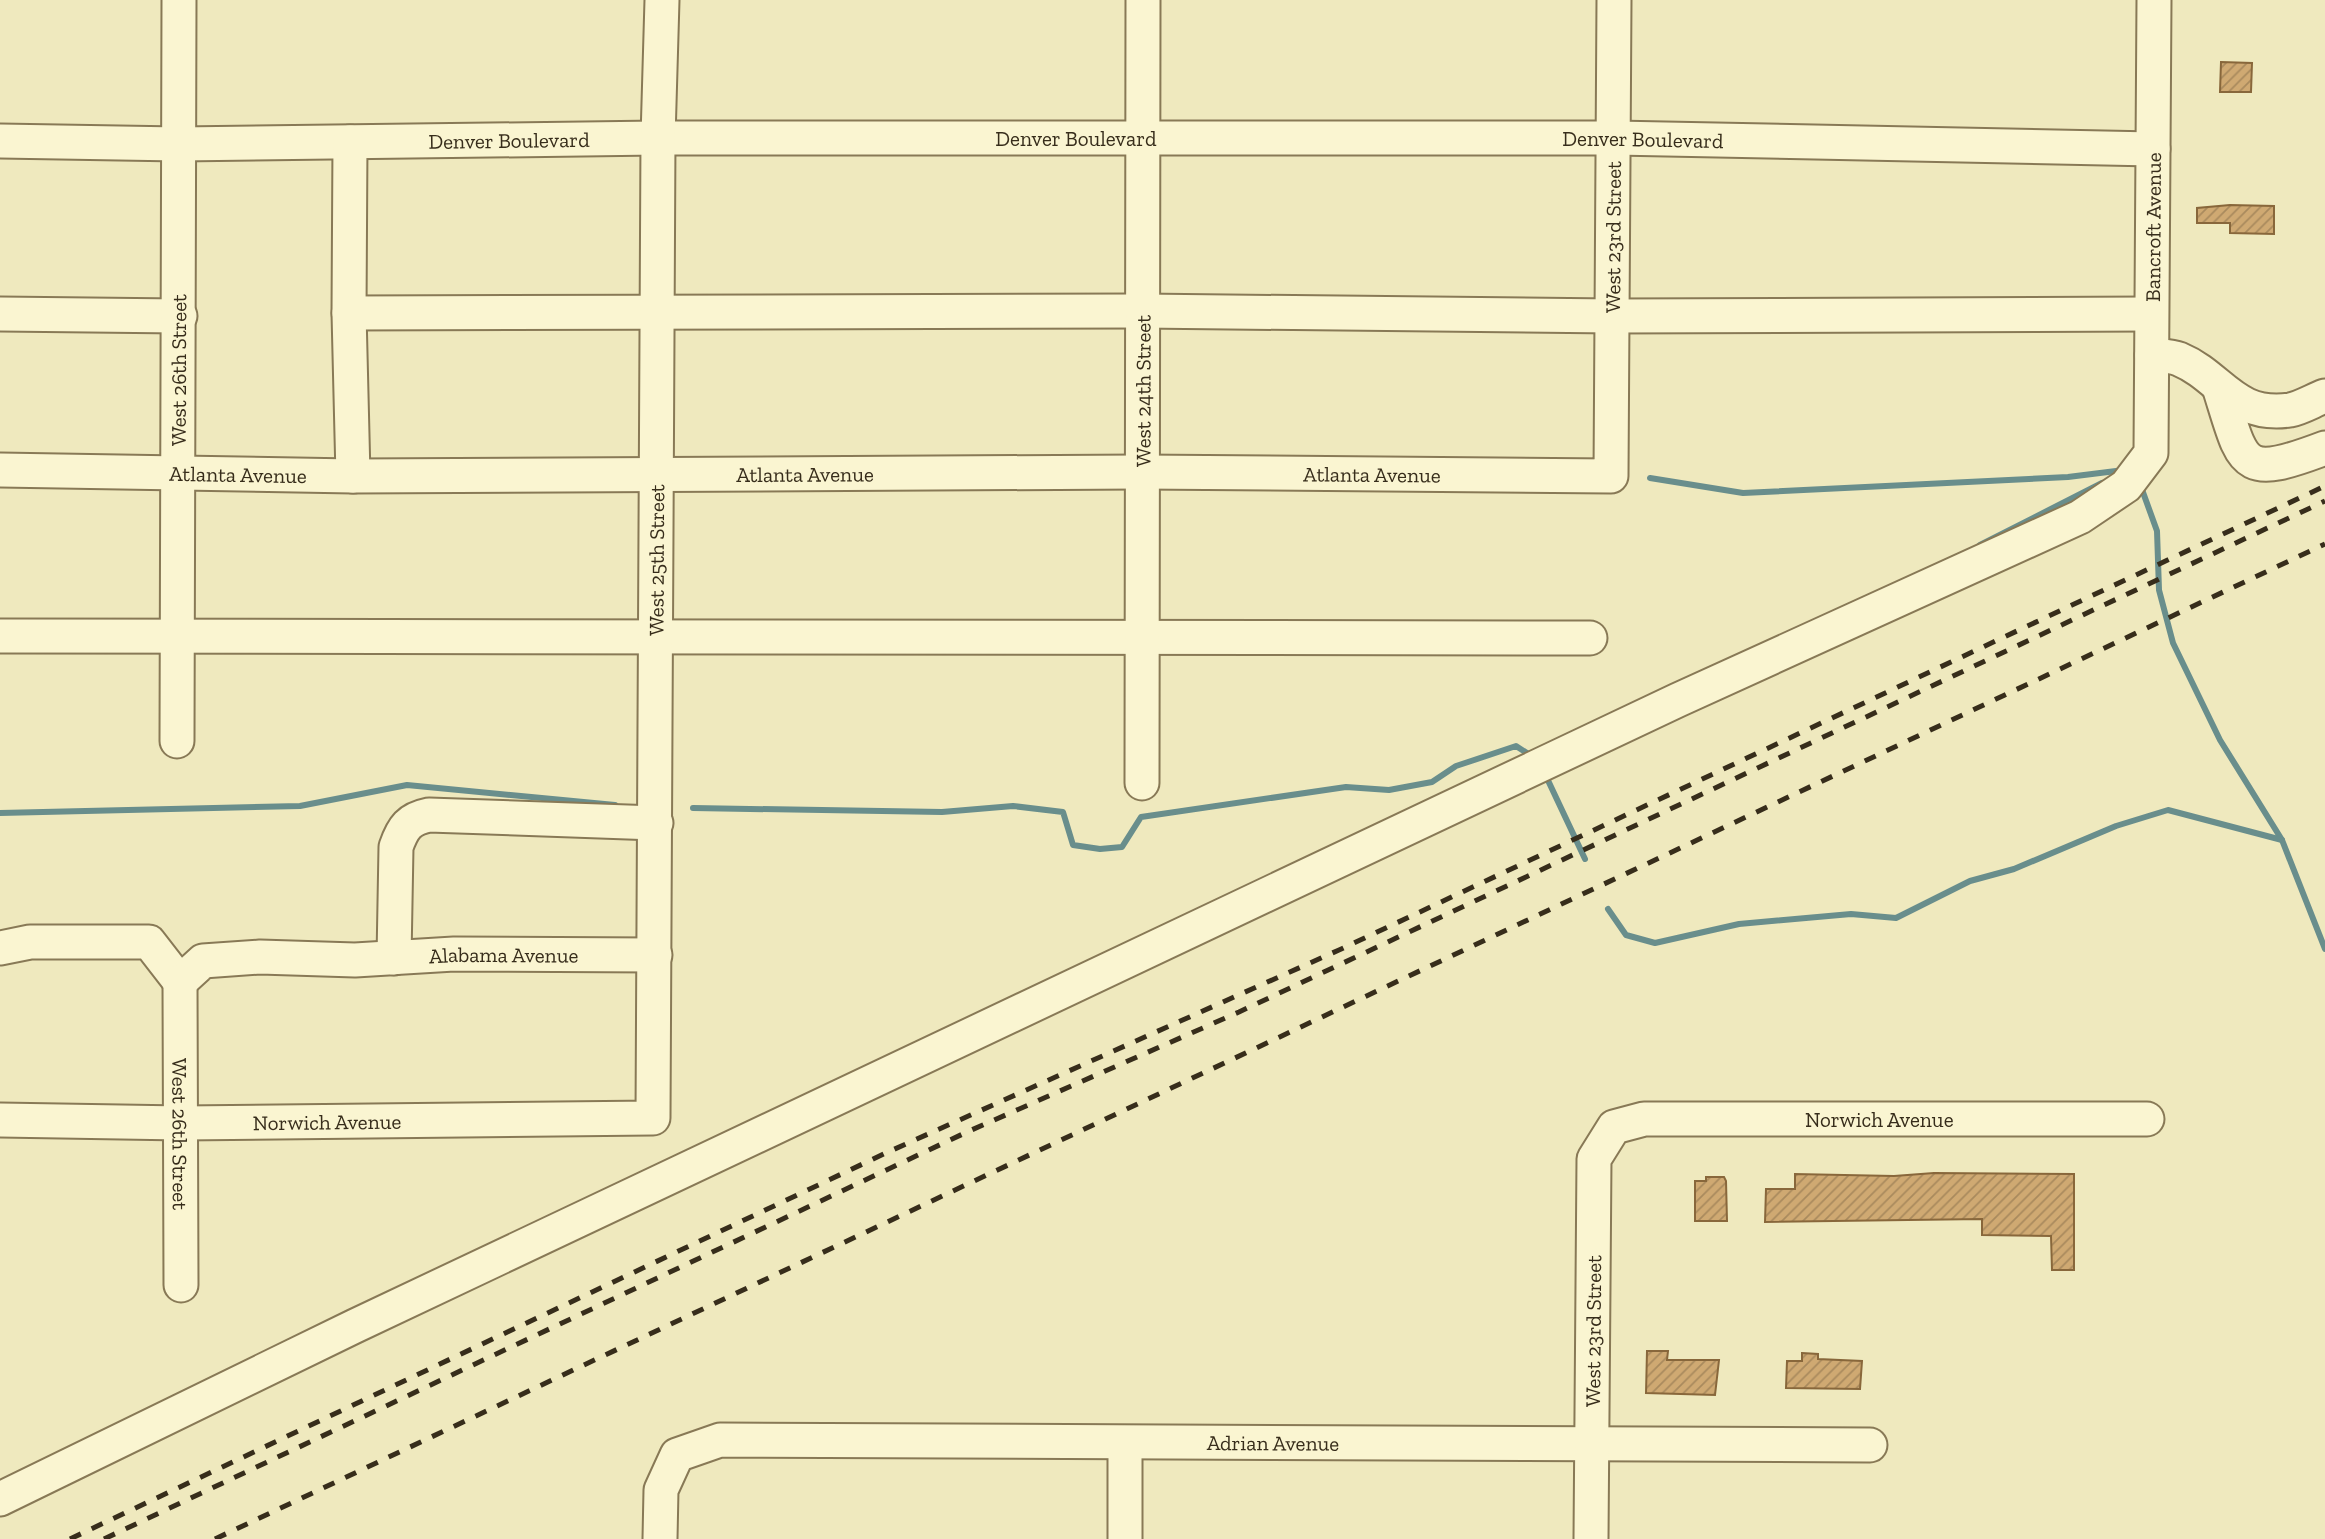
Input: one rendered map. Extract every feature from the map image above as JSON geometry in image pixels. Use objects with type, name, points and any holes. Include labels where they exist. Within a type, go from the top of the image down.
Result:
[{"type":"street","name":"West 26th Street","points":[[177,741],[179,0]]},
{"type":"street","name":"West 25th Street","points":[[653,1118],[658,138],[662,0]]},
{"type":"street","name":"West 24th Street","points":[[1142,783],[1140,472],[1143,0]]},
{"type":"street","name":"West 23rd Street","points":[[1611,476],[1614,0]]},
{"type":"street","name":"Bancroft Avenue","points":[[0,1499],[355,1326],[1751,666],[2080,517],[2126,486],[2151,453],[2154,0]]},
{"type":"street","name":"Denver Boulevard","points":[[0,141],[179,144],[658,138],[1615,138],[2152,149]]},
{"type":"street","points":[[350,142],[349,313],[353,476]]},
{"type":"street","points":[[349,313],[1142,311],[1613,316],[2151,314]]},
{"type":"street","points":[[0,314],[180,316]]},
{"type":"street","points":[[2152,355],[2177,358],[2196,369],[2220,390],[2258,411],[2292,410],[2325,396]]},
{"type":"street","points":[[2220,390],[2238,448],[2248,461],[2261,465],[2300,457],[2325,448]]},
{"type":"street","name":"Atlanta Avenue","points":[[0,470],[353,476],[1140,472],[1611,476]]},
{"type":"street","points":[[0,636],[1590,638]]},
{"type":"street","points":[[394,958],[396,847],[402,830],[413,818],[429,815],[656,823]]},
{"type":"street","points":[[0,948],[30,942],[149,942],[180,982]]},
{"type":"street","name":"Alabama Avenue","points":[[180,982],[203,961],[260,957],[355,960],[454,954],[655,955]]},
{"type":"street","name":"West 26th Street","points":[[180,982],[181,1285]]},
{"type":"street","name":"Norwich Avenue","points":[[0,1120],[182,1123],[653,1118]]},
{"type":"street","name":"Norwich Avenue","points":[[1614,1127],[1644,1119],[2147,1119]]},
{"type":"street","name":"West 23rd Street","points":[[1591,1539],[1594,1159],[1614,1127]]},
{"type":"street","name":"Adrian Avenue","points":[[660,1539],[661,1490],[677,1455],[720,1440],[1870,1445]]},
{"type":"street","points":[[1125,1443],[1125,1539]]},
{"type":"building","points":[[2221,62],[2252,63],[2251,92],[2220,92]]},
{"type":"building","points":[[2230,205],[2274,206],[2274,234],[2230,233],[2230,223],[2197,223],[2197,208]]},
{"type":"building","points":[[1934,1173],[2074,1174],[2074,1270],[2052,1270],[2051,1236],[1982,1235],[1982,1219],[1765,1222],[1766,1189],[1795,1189],[1795,1174],[1894,1176]]},
{"type":"building","points":[[1706,1177],[1724,1177],[1726,1181],[1727,1221],[1695,1221],[1695,1181],[1706,1181]]},
{"type":"building","points":[[1647,1351],[1668,1351],[1667,1360],[1719,1360],[1715,1395],[1646,1393]]},
{"type":"building","points":[[1802,1353],[1818,1354],[1818,1359],[1862,1361],[1860,1389],[1786,1388],[1787,1361],[1802,1361]]},
{"type":"waterway","points":[[1650,478],[1743,493],[2068,477],[2124,470]]},
{"type":"waterway","points":[[1980,545],[2102,483]]},
{"type":"waterway","points":[[2140,484],[2157,531],[2159,590],[2173,643],[2220,740],[2282,840],[2325,949]]},
{"type":"waterway","points":[[693,808],[942,812],[1013,806],[1063,812],[1073,845],[1100,849],[1122,847],[1141,817],[1346,787],[1389,790],[1432,782],[1456,766],[1516,746],[1533,757]]},
{"type":"waterway","points":[[1545,774],[1585,859]]},
{"type":"waterway","points":[[0,813],[300,806],[407,785],[615,805]]},
{"type":"waterway","points":[[1608,909],[1626,935],[1655,943],[1739,924],[1851,914],[1896,918],[1970,881],[2014,869],[2116,826],[2168,810],[2282,840]]},
{"type":"railway","points":[[70,1539],[888,1152],[1339,950],[2325,486]]},
{"type":"railway","points":[[104,1539],[967,1132],[1239,1012],[2325,501]]},
{"type":"railway","points":[[215,1539],[2325,544]]}]
